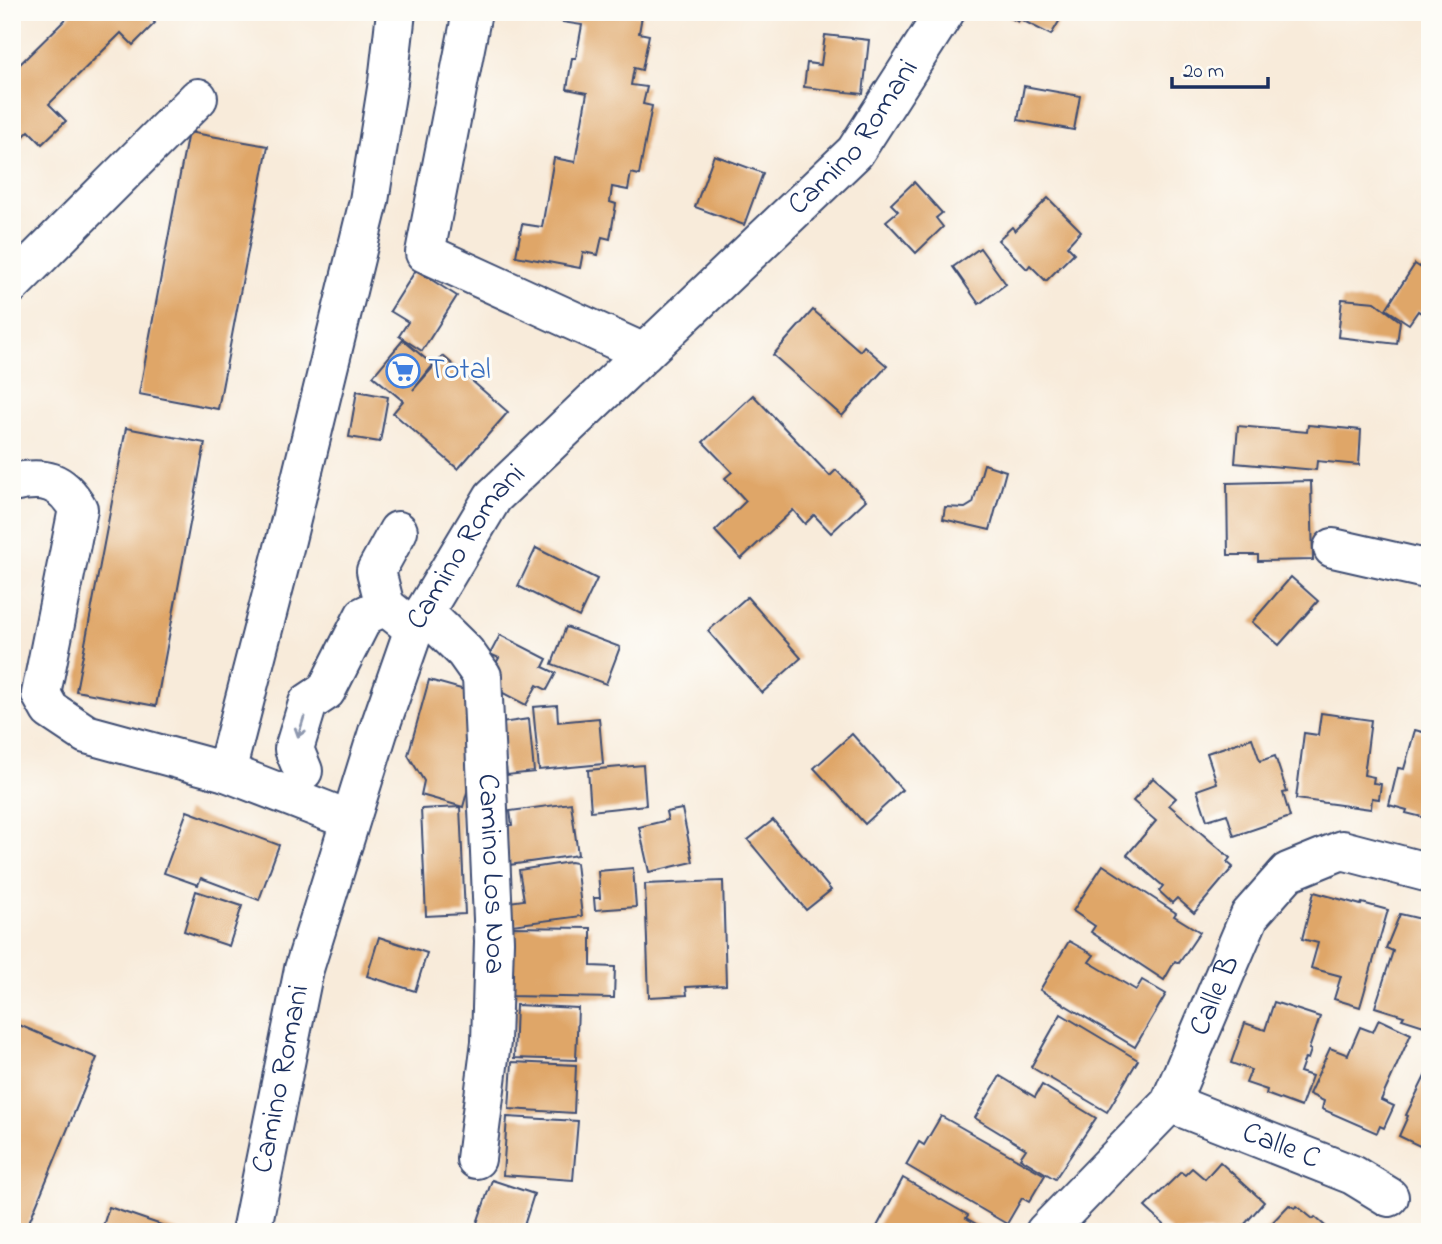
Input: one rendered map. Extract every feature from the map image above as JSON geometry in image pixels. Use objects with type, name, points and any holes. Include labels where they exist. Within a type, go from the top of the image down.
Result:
[{"type":"street","points":[[226,772],[369,201],[396,12]]},
{"type":"street","points":[[472,12],[425,253],[644,353]]},
{"type":"street","name":"Camino Romani","points":[[251,1232],[304,969],[408,616],[493,497],[855,152],[945,12]]},
{"type":"street","points":[[12,284],[198,98]]},
{"type":"street","points":[[12,483],[51,481],[70,494],[79,509],[41,694],[50,710],[86,734],[226,772],[298,784],[350,820]]},
{"type":"street","points":[[398,531],[376,571],[408,616]]},
{"type":"street","points":[[1333,548],[1430,570]]},
{"type":"street","points":[[298,784],[321,756],[332,712],[326,691],[364,616],[408,616]]},
{"type":"street","name":"Camino Los Noa","points":[[408,616],[465,652],[482,676],[494,941],[491,1042],[476,1159]]},
{"type":"street","name":"Calle B","points":[[1045,1232],[1170,1102],[1250,915],[1288,872],[1342,850],[1430,873]]},
{"type":"street","name":"Calle C","points":[[1170,1102],[1353,1175],[1388,1197]]},
{"type":"building","points":[[73,12],[149,12],[147,14],[155,23],[133,45],[121,33],[49,104],[66,121],[42,144],[29,131],[12,148],[12,72]]},
{"type":"building","points":[[564,12],[627,12],[642,16],[639,33],[649,35],[642,70],[634,68],[631,85],[647,87],[643,104],[652,106],[639,175],[631,173],[628,190],[612,187],[610,202],[616,204],[610,239],[602,237],[598,255],[583,252],[580,268],[516,256],[522,224],[542,227],[554,158],[575,162],[587,93],[567,89],[572,58],[576,58],[582,25],[562,22]]},
{"type":"building","points":[[1011,12],[1092,12],[1086,23],[1064,13],[1051,35],[1020,19],[1018,22],[1009,17]]},
{"type":"building","points":[[825,35],[869,40],[863,94],[804,87],[807,63],[821,65]]},
{"type":"building","points":[[1024,86],[1080,96],[1074,130],[1018,120]]},
{"type":"building","points":[[188,132],[268,146],[218,409],[139,394]]},
{"type":"building","points":[[714,155],[763,173],[744,225],[695,207]]},
{"type":"building","points":[[914,182],[942,213],[936,218],[943,227],[916,253],[886,221],[898,211],[891,204]]},
{"type":"building","points":[[1048,198],[1081,231],[1067,246],[1074,253],[1046,281],[1030,265],[1027,269],[998,240],[1012,227],[1015,231]]},
{"type":"building","points":[[980,248],[1006,284],[979,304],[953,267]]},
{"type":"building","points":[[1415,264],[1430,274],[1430,319],[1418,311],[1409,324],[1386,309]]},
{"type":"building","points":[[416,270],[457,296],[422,351],[399,336],[408,322],[390,311]]},
{"type":"building","points":[[1342,299],[1375,302],[1400,321],[1397,344],[1338,337]]},
{"type":"building","points":[[813,310],[860,351],[864,346],[887,366],[842,416],[773,355]]},
{"type":"building","points":[[403,340],[433,365],[413,390],[443,356],[508,412],[458,469],[393,413],[403,401],[373,376]]},
{"type":"building","points":[[357,391],[388,397],[380,442],[349,437]]},
{"type":"building","points":[[753,395],[830,476],[836,470],[866,500],[831,533],[814,515],[805,524],[793,510],[741,559],[715,531],[746,501],[725,478],[732,472],[703,442]]},
{"type":"building","points":[[1308,425],[1361,430],[1359,465],[1317,461],[1316,470],[1235,463],[1238,426],[1307,432]]},
{"type":"building","points":[[126,428],[205,443],[156,706],[76,691]]},
{"type":"building","points":[[984,464],[1006,471],[990,530],[943,519],[945,507],[965,508],[973,503]]},
{"type":"building","points":[[1311,481],[1313,560],[1258,561],[1258,555],[1228,555],[1227,483]]},
{"type":"building","points":[[536,548],[597,579],[579,617],[518,586]]},
{"type":"building","points":[[1291,577],[1318,601],[1279,645],[1252,622]]},
{"type":"building","points":[[747,597],[801,658],[762,693],[708,631]]},
{"type":"building","points":[[566,627],[620,647],[606,684],[552,664]]},
{"type":"building","points":[[500,635],[547,659],[543,667],[556,673],[547,690],[537,685],[526,705],[490,686],[490,674],[499,658],[490,654]]},
{"type":"building","points":[[429,680],[472,692],[477,755],[463,807],[421,795],[424,781],[408,755]]},
{"type":"building","points":[[557,705],[558,722],[599,718],[603,764],[539,770],[533,707]]},
{"type":"building","points":[[1321,713],[1371,720],[1364,775],[1374,777],[1373,783],[1381,784],[1379,799],[1372,798],[1371,809],[1296,799],[1304,733],[1318,735]]},
{"type":"building","points":[[529,719],[534,772],[507,775],[501,723]]},
{"type":"building","points":[[1415,730],[1430,734],[1430,819],[1389,805],[1398,768],[1404,769]]},
{"type":"building","points":[[852,734],[902,790],[865,824],[814,768]]},
{"type":"building","points":[[1252,738],[1260,761],[1275,756],[1287,792],[1283,793],[1290,817],[1234,836],[1227,814],[1207,820],[1197,790],[1217,783],[1207,753]]},
{"type":"building","points":[[643,765],[646,805],[591,811],[588,770]]},
{"type":"building","points":[[1153,778],[1176,798],[1169,805],[1230,858],[1227,862],[1233,867],[1194,913],[1177,898],[1172,903],[1159,891],[1163,886],[1127,855],[1156,821],[1133,801]]},
{"type":"building","points":[[571,803],[578,855],[509,865],[504,826],[512,825],[510,811]]},
{"type":"building","points":[[460,807],[465,914],[426,916],[421,809]]},
{"type":"building","points":[[682,809],[693,862],[649,872],[639,827],[668,820],[666,812]]},
{"type":"building","points":[[187,811],[279,845],[259,900],[201,878],[198,885],[164,873]]},
{"type":"building","points":[[773,820],[831,890],[806,910],[748,840]]},
{"type":"building","points":[[576,863],[582,916],[512,925],[509,902],[524,900],[519,870]]},
{"type":"building","points":[[1103,865],[1200,932],[1179,963],[1175,961],[1164,980],[1091,932],[1095,926],[1073,911]]},
{"type":"building","points":[[633,868],[636,907],[595,910],[594,898],[600,898],[598,871]]},
{"type":"building","points":[[723,881],[726,985],[686,987],[687,995],[649,997],[645,884]]},
{"type":"building","points":[[196,891],[242,906],[229,946],[184,931]]},
{"type":"building","points":[[1314,892],[1388,910],[1360,1007],[1334,999],[1341,976],[1311,968],[1318,943],[1302,939]]},
{"type":"building","points":[[1400,914],[1430,921],[1430,981],[1427,989],[1430,990],[1430,1017],[1427,1027],[1375,1007],[1393,951],[1386,948]]},
{"type":"building","points":[[509,927],[591,928],[591,966],[615,967],[614,998],[508,996]]},
{"type":"building","points":[[379,937],[427,953],[415,991],[367,976]]},
{"type":"building","points":[[1069,941],[1094,955],[1089,962],[1136,990],[1142,980],[1166,994],[1135,1047],[1040,990]]},
{"type":"building","points":[[1274,1002],[1320,1017],[1308,1059],[1305,1058],[1300,1072],[1312,1076],[1301,1107],[1246,1083],[1251,1070],[1231,1063],[1245,1023],[1265,1030]]},
{"type":"building","points":[[516,1005],[578,1008],[576,1060],[514,1058]]},
{"type":"building","points":[[1061,1014],[1138,1060],[1107,1112],[1031,1067]]},
{"type":"building","points":[[1379,1019],[1411,1034],[1381,1100],[1394,1106],[1384,1128],[1380,1126],[1377,1133],[1322,1109],[1324,1101],[1309,1094],[1330,1048],[1348,1055],[1360,1027],[1373,1032]]},
{"type":"building","points":[[12,1022],[97,1058],[25,1232],[12,1232]]},
{"type":"building","points":[[512,1062],[576,1065],[574,1113],[509,1109]]},
{"type":"building","points":[[1430,1066],[1430,1151],[1399,1136],[1408,1116],[1406,1115]]},
{"type":"building","points":[[1000,1076],[1035,1097],[1042,1085],[1096,1118],[1055,1179],[1020,1158],[1026,1149],[975,1118]]},
{"type":"building","points":[[941,1116],[1045,1175],[1029,1202],[1022,1198],[1007,1224],[906,1165],[919,1142],[924,1145]]},
{"type":"building","points":[[507,1117],[578,1121],[573,1180],[503,1175]]},
{"type":"building","points":[[1220,1162],[1264,1202],[1238,1232],[1172,1232],[1145,1207],[1181,1172],[1185,1175],[1192,1168],[1205,1179]]},
{"type":"building","points":[[903,1178],[968,1215],[966,1218],[990,1232],[874,1232]]},
{"type":"building","points":[[492,1180],[534,1194],[522,1232],[474,1232]]},
{"type":"building","points":[[1289,1205],[1295,1208],[1297,1206],[1313,1219],[1315,1217],[1332,1232],[1264,1231]]},
{"type":"building","points":[[109,1207],[179,1231],[179,1232],[101,1232]]},
{"type":"place","name":"Total","points":[[403,371]]}]
